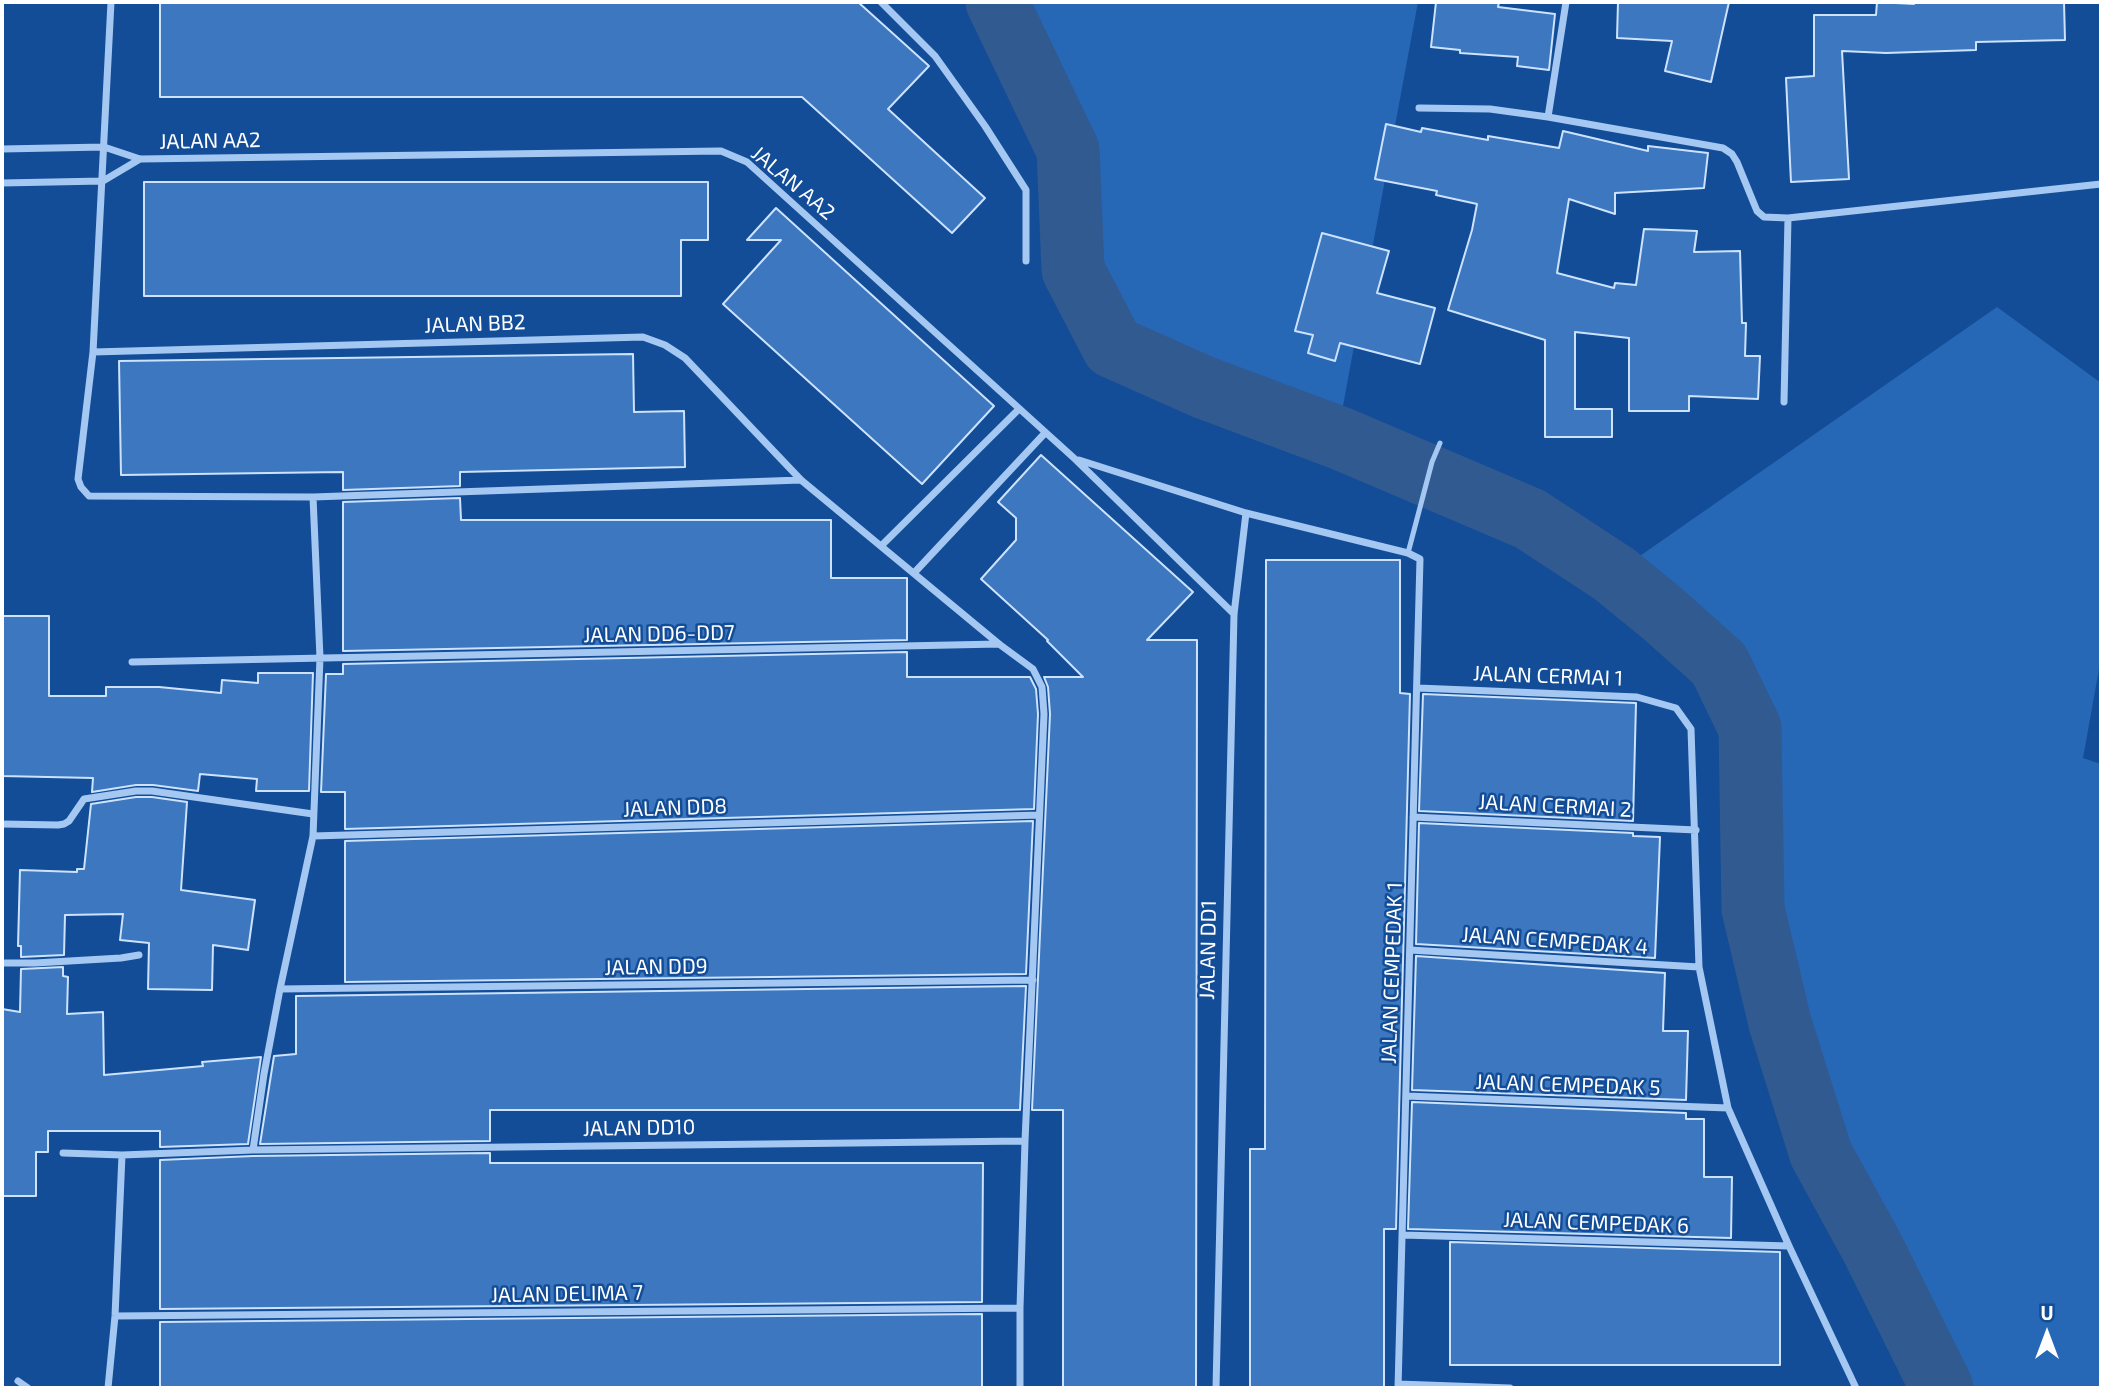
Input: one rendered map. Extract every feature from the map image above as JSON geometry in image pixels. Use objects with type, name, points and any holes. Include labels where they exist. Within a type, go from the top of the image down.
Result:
[{"type":"street","points":[[111,2],[93,352],[78,479],[89,496],[313,497],[801,480]]},
{"type":"street","points":[[881,2],[935,56],[1026,190],[1026,261]]},
{"type":"street","points":[[1548,117],[1566,2]]},
{"type":"street","points":[[1419,108],[1489,109],[1723,148],[1732,154],[1737,162],[1757,211],[1764,217],[1788,218],[2101,184]]},
{"type":"street","name":"JALAN AA2","points":[[2,149],[104,147],[140,159],[721,151],[747,162],[1075,459],[1234,614]]},
{"type":"street","name":"JALAN AA2","points":[[103,181],[140,159]]},
{"type":"street","points":[[2,183],[103,181]]},
{"type":"street","points":[[1784,402],[1788,218]]},
{"type":"street","name":"JALAN BB2","points":[[93,352],[643,337],[665,345],[685,358],[801,480],[1033,669],[1042,687],[1044,714],[1025,1141],[1020,1388]]},
{"type":"street","points":[[881,546],[1019,409]]},
{"type":"street","points":[[914,573],[1045,433]]},
{"type":"street","points":[[1075,459],[1247,513],[1408,553]]},
{"type":"street","points":[[253,1150],[280,989],[313,836],[320,658],[313,497]]},
{"type":"street","name":"JALAN DD1","points":[[1216,1388],[1234,614],[1247,513]]},
{"type":"street","name":"JALAN CEMPEDAK 1","points":[[1398,1386],[1420,559],[1408,553]]},
{"type":"street","name":"JALAN DD6-DD7","points":[[132,662],[999,644]]},
{"type":"street","name":"JALAN CERMAI 1","points":[[1418,688],[1637,697],[1676,708],[1691,729],[1696,830]]},
{"type":"street","points":[[2,824],[58,825],[69,821],[84,799],[136,791],[313,814]]},
{"type":"street","name":"JALAN DD8","points":[[313,836],[1039,815]]},
{"type":"street","name":"JALAN CERMAI 2","points":[[1413,817],[1696,830]]},
{"type":"street","points":[[1696,830],[1699,967],[1728,1108],[1856,1388]]},
{"type":"street","name":"JALAN CEMPEDAK 4","points":[[1410,950],[1699,967]]},
{"type":"street","points":[[2,963],[139,955]]},
{"type":"street","name":"JALAN DD9","points":[[280,989],[1033,980]]},
{"type":"street","name":"JALAN CEMPEDAK 5","points":[[1406,1096],[1728,1108]]},
{"type":"street","name":"JALAN DD10","points":[[63,1153],[122,1155],[253,1150],[1025,1141]]},
{"type":"street","points":[[108,1388],[115,1316],[122,1155]]},
{"type":"street","name":"JALAN CEMPEDAK 6","points":[[1403,1235],[1789,1246]]},
{"type":"street","name":"JALAN DELIMA 7","points":[[115,1316],[1020,1308]]},
{"type":"street","points":[[18,1381],[28,1388]]},
{"type":"street","points":[[1398,1386],[1510,1388]]},
{"type":"lane","points":[[1408,553],[1440,443]]},
{"type":"shaded area","points":[[997,2],[1418,2],[1337,438],[1113,347],[1073,270],[1068,150]]},
{"type":"shaded area","points":[[1997,307],[2101,383],[2101,658],[2083,758],[2101,764],[2101,1388],[1942,1388],[1821,1154],[1785,1037],[1753,909],[1750,728],[1719,663],[1614,574]]},
{"type":"building","points":[[160,2],[858,2],[929,66],[888,109],[985,198],[952,233],[802,97],[160,97]]},
{"type":"building","points":[[1436,2],[1499,2],[1498,7],[1555,14],[1549,70],[1517,66],[1518,57],[1460,53],[1460,50],[1431,47]]},
{"type":"building","points":[[1618,2],[1729,2],[1711,82],[1665,71],[1672,41],[1617,38]]},
{"type":"building","points":[[1877,2],[2064,2],[2065,40],[1976,42],[1976,50],[1886,53],[1842,51],[1849,179],[1791,182],[1786,78],[1814,76],[1814,15],[1876,15]]},
{"type":"building","points":[[1386,124],[1421,132],[1422,128],[1488,140],[1488,136],[1559,148],[1563,131],[1648,151],[1648,146],[1708,153],[1704,188],[1615,193],[1615,214],[1569,199],[1557,273],[1614,288],[1615,283],[1636,285],[1644,229],[1697,231],[1694,252],[1740,251],[1742,323],[1746,323],[1745,356],[1760,356],[1758,399],[1689,396],[1689,411],[1629,411],[1629,338],[1575,332],[1575,409],[1612,409],[1612,437],[1545,437],[1545,340],[1448,310],[1477,204],[1436,195],[1437,191],[1375,179]]},
{"type":"building","points":[[144,182],[708,182],[708,240],[681,240],[681,296],[144,296]]},
{"type":"building","points":[[776,208],[994,406],[922,484],[723,304],[781,240],[747,240]]},
{"type":"building","points":[[1322,233],[1389,251],[1377,293],[1435,308],[1420,364],[1340,343],[1335,361],[1308,353],[1313,335],[1295,331]]},
{"type":"building","points":[[633,354],[634,412],[684,411],[685,467],[460,472],[460,486],[343,490],[343,472],[121,475],[119,361]]},
{"type":"building","points":[[1041,455],[1193,592],[1147,640],[1197,640],[1196,1388],[1063,1388],[1063,1110],[1032,1110],[1050,714],[1048,687],[1044,677],[1083,677],[1048,640],[981,579],[1016,540],[1016,518],[998,502]]},
{"type":"building","points":[[460,498],[461,520],[831,520],[831,578],[907,578],[907,640],[343,651],[343,502]]},
{"type":"building","points":[[1266,560],[1400,560],[1400,693],[1410,694],[1396,1229],[1384,1229],[1384,1388],[1250,1388],[1250,1149],[1265,1149]]},
{"type":"building","points":[[2,616],[49,616],[49,696],[106,696],[106,687],[159,687],[221,693],[222,680],[258,683],[258,673],[313,673],[309,791],[256,791],[257,779],[200,774],[198,791],[136,785],[92,792],[93,778],[2,776]]},
{"type":"building","points":[[907,652],[907,677],[1030,677],[1036,689],[1038,714],[1034,809],[345,829],[345,792],[321,792],[326,674],[343,674],[343,664]]},
{"type":"building","points":[[1423,694],[1636,703],[1633,821],[1419,811]]},
{"type":"building","points":[[136,797],[187,802],[181,890],[255,900],[248,950],[213,945],[212,990],[148,989],[149,943],[120,940],[123,914],[65,915],[64,955],[21,957],[21,946],[18,946],[20,870],[77,872],[77,869],[84,869],[91,804]]},
{"type":"building","points":[[1033,821],[1026,974],[345,982],[345,841]]},
{"type":"building","points":[[1419,823],[1633,833],[1633,836],[1660,837],[1655,958],[1416,944]]},
{"type":"building","points":[[1416,956],[1665,973],[1663,1031],[1688,1031],[1686,1100],[1412,1090]]},
{"type":"building","points":[[63,967],[63,976],[68,977],[67,1014],[103,1012],[104,1075],[203,1066],[202,1062],[261,1057],[248,1144],[160,1147],[160,1131],[48,1131],[48,1152],[36,1152],[36,1196],[2,1196],[2,1009],[20,1012],[21,969]]},
{"type":"building","points":[[1026,986],[1020,1110],[490,1110],[490,1141],[260,1144],[274,1056],[296,1054],[296,996]]},
{"type":"building","points":[[1412,1102],[1686,1113],[1686,1119],[1704,1119],[1704,1177],[1732,1177],[1731,1238],[1408,1229]]},
{"type":"building","points":[[490,1153],[490,1163],[983,1163],[982,1302],[160,1309],[160,1160]]},
{"type":"building","points":[[1450,1242],[1780,1252],[1780,1365],[1450,1365]]},
{"type":"building","points":[[982,1314],[982,1388],[160,1388],[160,1322]]},
{"type":"waterway","points":[[997,2],[1068,150],[1073,270],[1113,347],[1203,387],[1342,439],[1530,519],[1614,574],[1719,664],[1750,728],[1753,909],[1780,1023],[1821,1154],[1873,1249],[1942,1388]]}]
